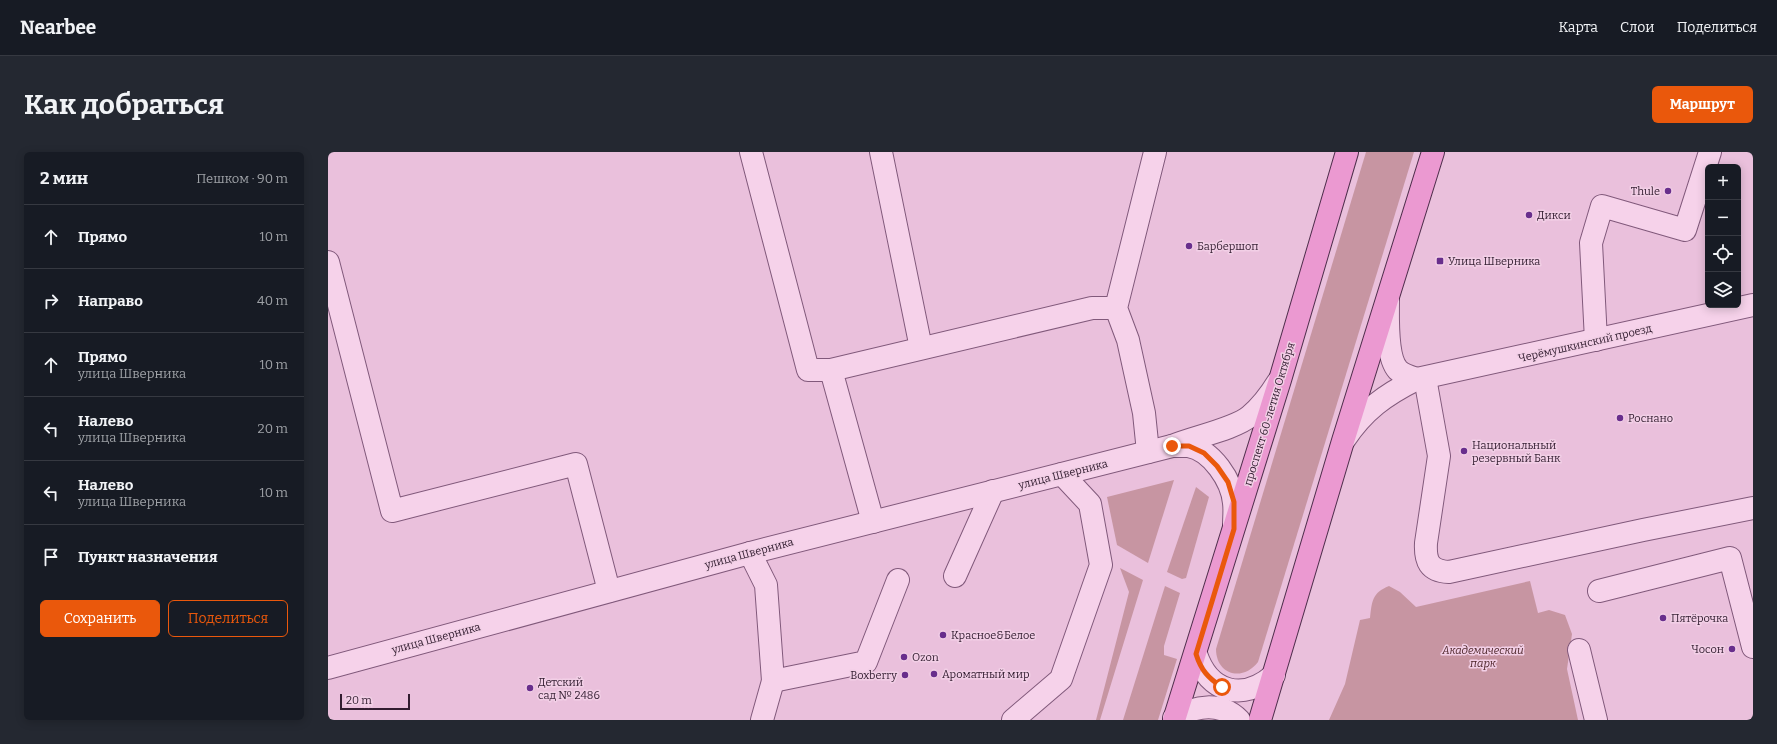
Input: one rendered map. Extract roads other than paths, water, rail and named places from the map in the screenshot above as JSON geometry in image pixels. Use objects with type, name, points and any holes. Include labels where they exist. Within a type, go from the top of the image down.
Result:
[{"type":"main road","name":"проспект 60-летия Октября","points":[[1174,719],[1196,654],[1280,380],[1347,152]]},
{"type":"main road","points":[[1260,720],[1343,441],[1433,152]]},
{"type":"street","points":[[751,152],[808,370],[831,370],[1092,308],[1116,308]]},
{"type":"street","points":[[881,152],[921,348]]},
{"type":"street","points":[[1148,452],[1144,413],[1128,340],[1116,308],[1155,152]]},
{"type":"street","points":[[1596,340],[1591,243],[1602,206],[1684,230],[1710,152]]},
{"type":"street","points":[[328,262],[392,511],[576,464],[609,591]]},
{"type":"street","points":[[1388,299],[1390,344],[1393,363],[1402,373],[1421,379],[1438,456],[1425,556],[1432,568],[1440,572],[1449,572],[1753,508]]},
{"type":"street","name":"Черёмушкинский проезд","points":[[1343,441],[1357,421],[1376,404],[1396,390],[1421,379],[1753,305]]},
{"type":"street","points":[[831,370],[873,522]]},
{"type":"street","name":"улица Шверника","points":[[328,668],[750,552],[1172,446],[1191,438],[1234,425],[1249,417],[1263,404],[1280,380]]},
{"type":"street","name":"улица Шверника","points":[[1172,446],[1189,446],[1204,453],[1217,466],[1228,482],[1234,502],[1234,529]]},
{"type":"street","points":[[1013,720],[1061,679],[1101,565],[1090,504],[1062,474]]},
{"type":"street","points":[[955,576],[993,491]]},
{"type":"street","points":[[750,552],[766,585],[773,681],[762,720]]},
{"type":"street","points":[[1599,590],[1730,558],[1753,647]]},
{"type":"street","points":[[773,681],[866,662],[898,580]]},
{"type":"street","points":[[1579,650],[1596,720]]},
{"type":"street","points":[[1196,654],[1201,668],[1210,679],[1222,687],[1236,691],[1250,690],[1263,684],[1274,675]]},
{"type":"street","points":[[1174,719],[1188,710],[1204,707],[1220,709],[1235,716],[1239,720]]},
{"type":"place","name":"Thule","points":[[1668,191]]},
{"type":"place","name":"Дикси","points":[[1529,215]]},
{"type":"place","name":"Барбершоп","points":[[1189,246]]},
{"type":"place","name":"Улица Шверника","points":[[1440,261]]},
{"type":"place","name":"Роснано","points":[[1620,418]]},
{"type":"place","name":"Национальный резервный Банк","points":[[1464,451]]},
{"type":"place","name":"Пятёрочка","points":[[1663,618]]},
{"type":"place","name":"Красное&Белое","points":[[943,635]]},
{"type":"place","name":"Чосон","points":[[1732,649]]},
{"type":"place","name":"Ozon","points":[[904,657]]},
{"type":"place","name":"Ароматный мир","points":[[934,674]]},
{"type":"place","name":"Boxberry","points":[[905,675]]},
{"type":"place","name":"Детский сад № 2486","points":[[530,688]]},
{"type":"park label","name":"Академический парк","points":[[1483,656]]}]
